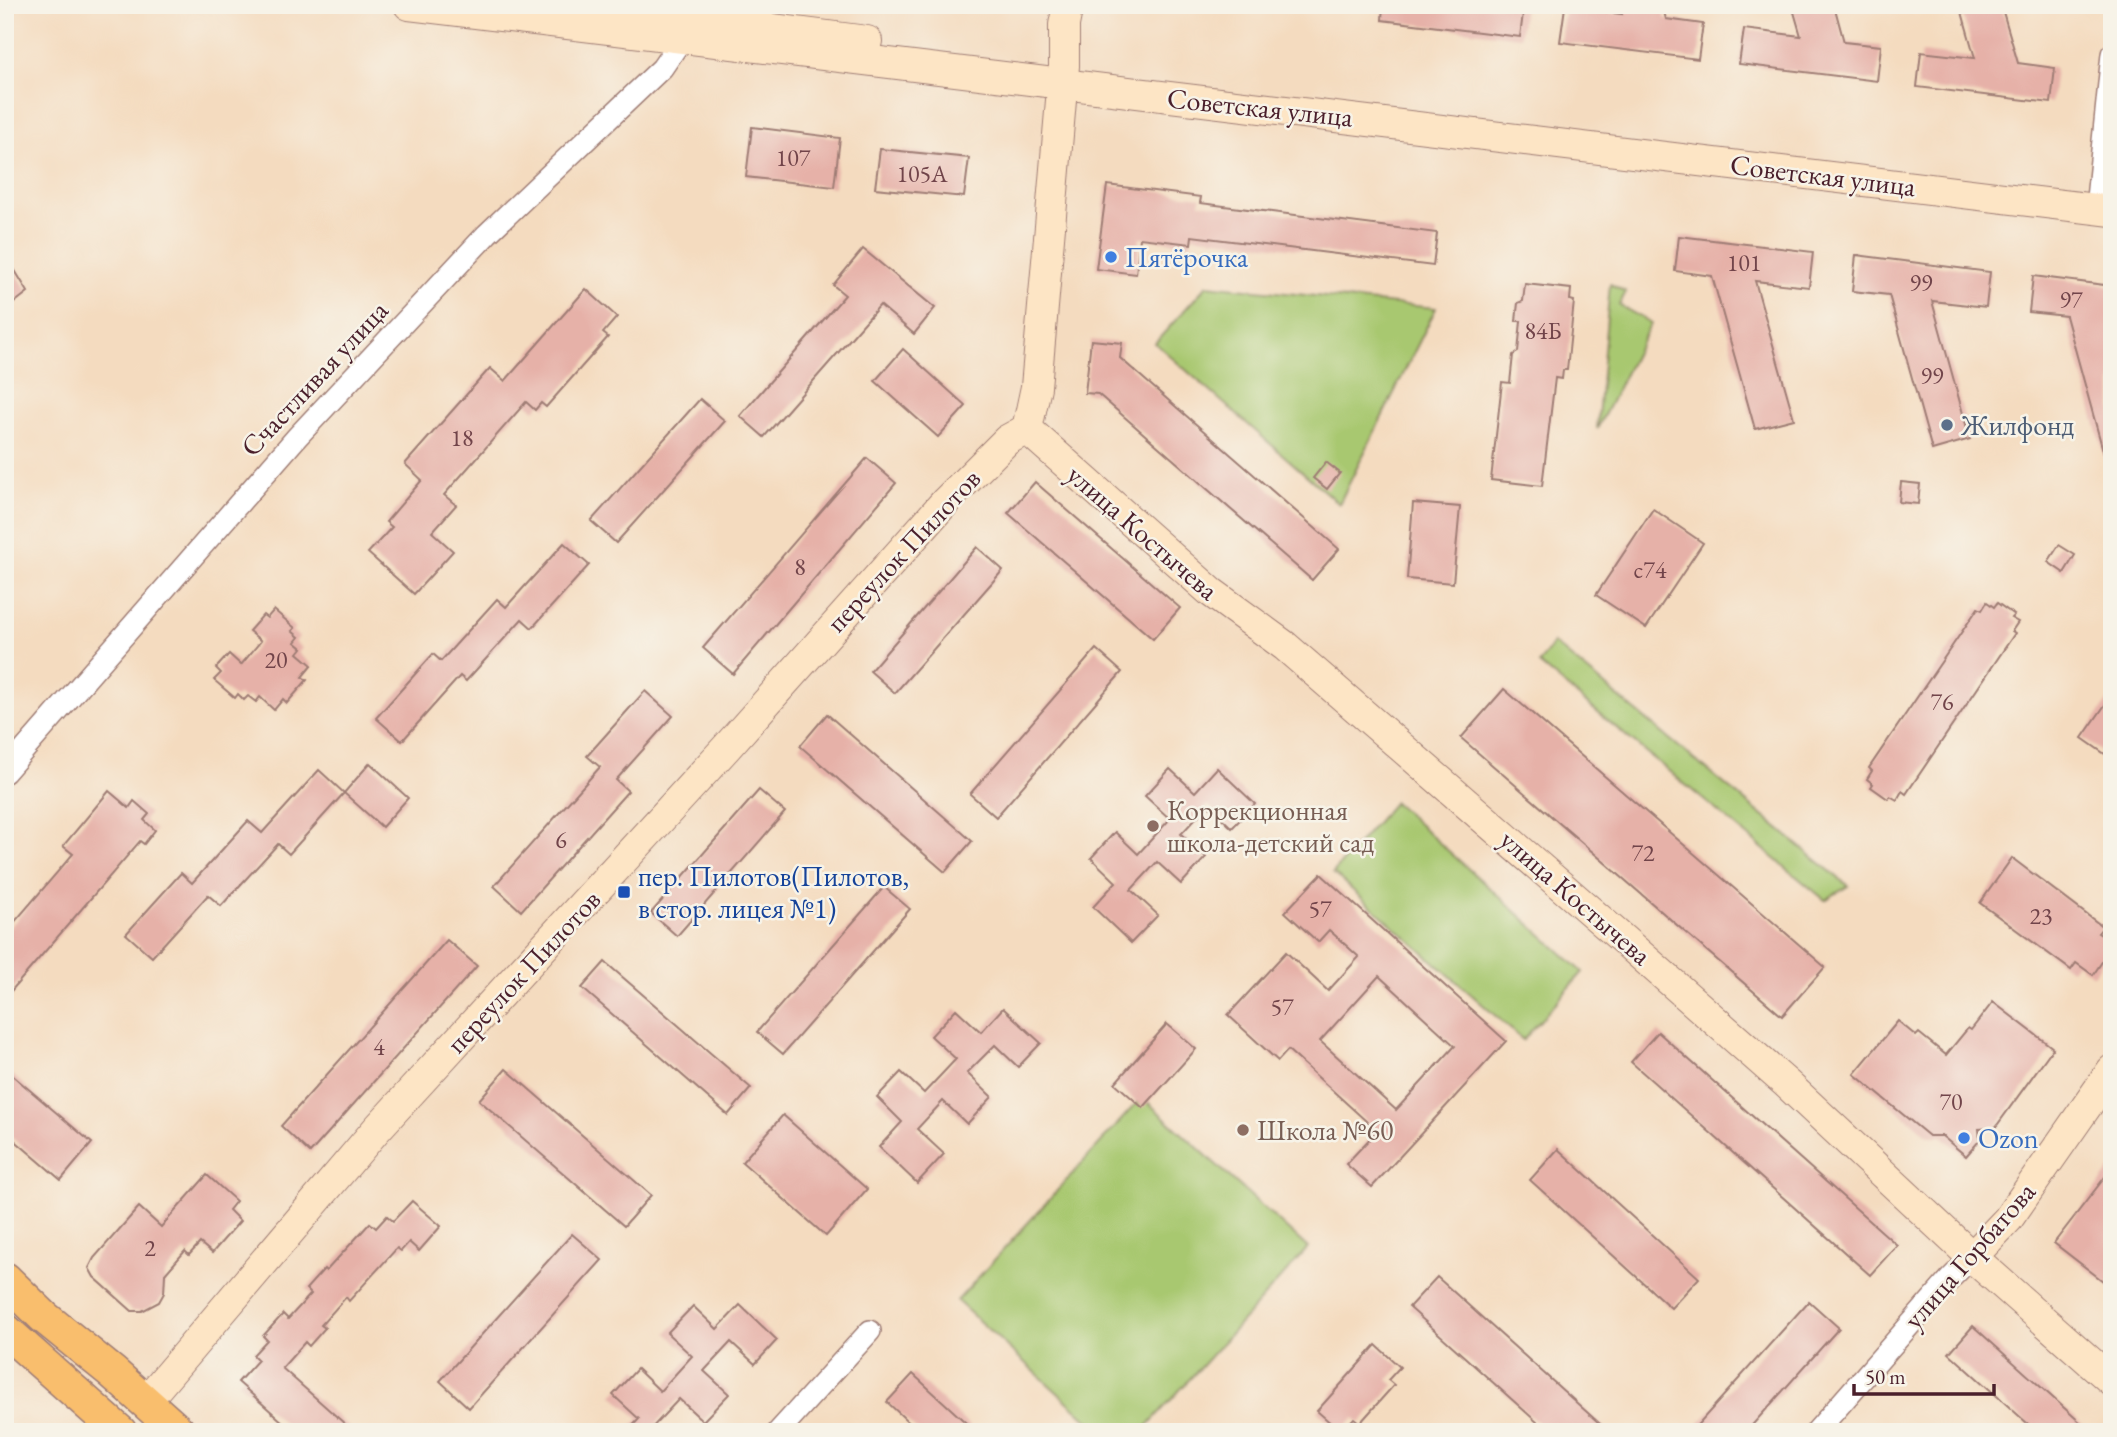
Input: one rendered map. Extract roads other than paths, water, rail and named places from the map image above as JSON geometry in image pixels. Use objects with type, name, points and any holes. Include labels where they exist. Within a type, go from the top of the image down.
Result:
[{"type":"main road","name":"Советская улица","points":[[409,5],[693,21]]},
{"type":"main road","name":"Советская улица","points":[[586,5],[1356,118],[2105,199]]},
{"type":"main road","points":[[1027,429],[1037,387],[1064,76],[1064,25],[1068,5]]},
{"type":"main road","name":"улица Костычева","points":[[1027,429],[1211,592],[1285,646],[1454,790],[1787,1084],[1972,1257],[2112,1381]]},
{"type":"main road","name":"переулок Пилотов","points":[[145,1402],[376,1130],[726,748],[946,500],[1007,440],[1027,429]]},
{"type":"main road","name":"улица Горбатова","points":[[1972,1257],[2008,1219],[2112,1070]]},
{"type":"main road","points":[[5,1279],[44,1317],[112,1372],[179,1432]]},
{"type":"main road","points":[[5,1330],[119,1431]]},
{"type":"street","name":"Счастливая улица","points":[[5,772],[297,437],[487,234],[662,68],[693,21]]},
{"type":"street","points":[[2105,199],[2112,54]]},
{"type":"street","name":"улица Горбатова","points":[[1816,1432],[1972,1257]]},
{"type":"street","points":[[778,1432],[870,1331]]},
{"type":"street","points":[[119,1431],[145,1402]]},
{"type":"place","name":"Пятёрочка","points":[[1111,257]]},
{"type":"place","name":"Жилфонд","points":[[1947,425]]},
{"type":"place","name":"Коррекционная школа-детский сад","points":[[1153,826]]},
{"type":"place","name":"пер. Пилотов(Пилотов, в стор. лицея №1)","points":[[624,892]]},
{"type":"place","name":"Школа №60","points":[[1243,1130]]},
{"type":"place","name":"Ozon","points":[[1964,1138]]}]
